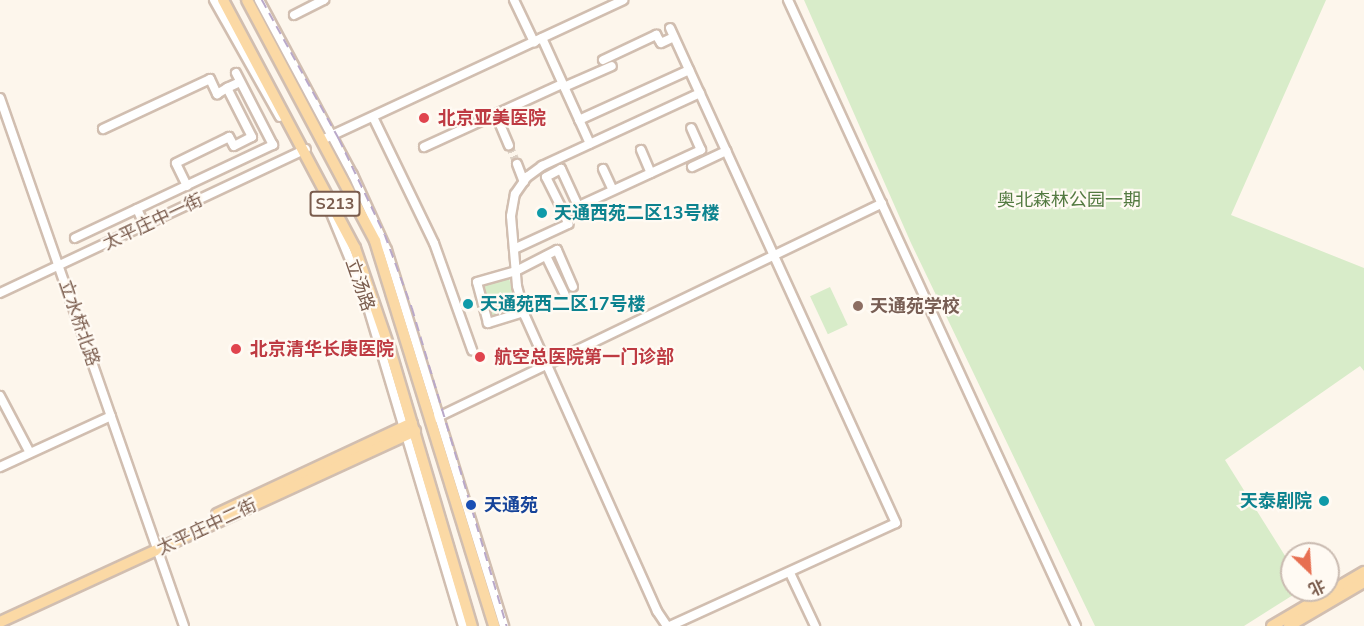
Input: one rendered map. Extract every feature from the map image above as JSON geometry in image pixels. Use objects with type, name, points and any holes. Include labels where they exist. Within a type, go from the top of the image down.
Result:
[{"type":"main road","name":"立汤路","points":[[223,0],[356,248],[472,626]]},
{"type":"main road","name":"立汤路","points":[[247,0],[328,138],[375,241],[435,418],[494,626]]},
{"type":"main road","name":"太平庄中二街","points":[[0,615],[410,429]]},
{"type":"main road","name":"太平庄中二街","points":[[0,622],[156,546]]},
{"type":"main road","points":[[1272,626],[1364,572]]},
{"type":"main road","points":[[1289,626],[1364,582]]},
{"type":"street","name":"立汤路","points":[[214,0],[302,151]]},
{"type":"street","name":"立汤路","points":[[259,0],[328,138]]},
{"type":"street","points":[[294,15],[324,0]]},
{"type":"street","points":[[514,0],[563,85],[590,144]]},
{"type":"street","points":[[328,138],[623,0]]},
{"type":"street","points":[[788,0],[1076,626]]},
{"type":"street","points":[[603,60],[656,36],[661,43],[672,32],[727,151],[896,523],[669,626],[545,365],[524,312],[516,271],[511,216],[515,194],[524,182],[543,166],[700,93]]},
{"type":"street","points":[[424,147],[563,85],[612,66]]},
{"type":"street","points":[[579,120],[689,70]]},
{"type":"street","points":[[75,238],[273,145],[236,73]]},
{"type":"street","points":[[103,129],[210,79],[217,94],[240,82]]},
{"type":"street","points":[[227,88],[252,137]]},
{"type":"street","name":"立水桥北路","points":[[0,98],[184,626]]},
{"type":"street","points":[[496,115],[509,145]]},
{"type":"street","points":[[373,117],[434,243],[472,350]]},
{"type":"street","points":[[564,213],[701,150],[690,128]]},
{"type":"street","points":[[187,186],[176,163],[229,137],[234,146],[266,131]]},
{"type":"street","points":[[641,150],[651,173]]},
{"type":"street","name":"太平庄中一街","points":[[0,293],[302,151]]},
{"type":"street","points":[[692,167],[727,151]]},
{"type":"street","points":[[517,164],[524,182]]},
{"type":"street","points":[[514,249],[568,225],[546,177],[561,169],[578,206]]},
{"type":"street","points":[[603,170],[613,190]]},
{"type":"street","points":[[435,418],[882,203]]},
{"type":"street","points":[[136,209],[145,226]]},
{"type":"street","points":[[524,312],[488,323],[477,282],[516,271],[557,250],[573,287]]},
{"type":"street","points":[[546,256],[565,296]]},
{"type":"street","points":[[0,396],[30,453]]},
{"type":"street","points":[[0,467],[111,416]]},
{"type":"street","name":"立汤路","points":[[435,418],[504,626]]},
{"type":"street","name":"立汤路","points":[[410,429],[463,626]]},
{"type":"street","points":[[790,573],[815,626]]},
{"type":"green space","name":"奥北森林公园一期","points":[[804,0],[1326,0],[1231,215],[1364,268],[1364,371],[1360,366],[1225,460],[1280,548],[1280,602],[1282,602],[1244,626],[1095,626],[911,243]]},
{"type":"green space","points":[[509,278],[517,311],[491,318],[483,285]]},
{"type":"green space","points":[[830,287],[848,325],[828,334],[810,296]]},
{"type":"tunnel","points":[[509,145],[517,164]]},
{"type":"railway","points":[[262,0],[339,139],[385,235],[412,308],[507,626]]},
{"type":"place","name":"北京亚美医院","points":[[424,118]]},
{"type":"place","name":"天通西苑二区13号楼","points":[[542,213]]},
{"type":"place","name":"天通苑西二区17号楼","points":[[468,304]]},
{"type":"place","name":"天通苑学校","points":[[858,306]]},
{"type":"place","name":"北京清华长庚医院","points":[[236,349]]},
{"type":"place","name":"航空总医院第一门诊部","points":[[480,357]]},
{"type":"place","name":"天泰剧院","points":[[1324,501]]},
{"type":"place","name":"天通苑","points":[[471,505]]}]
